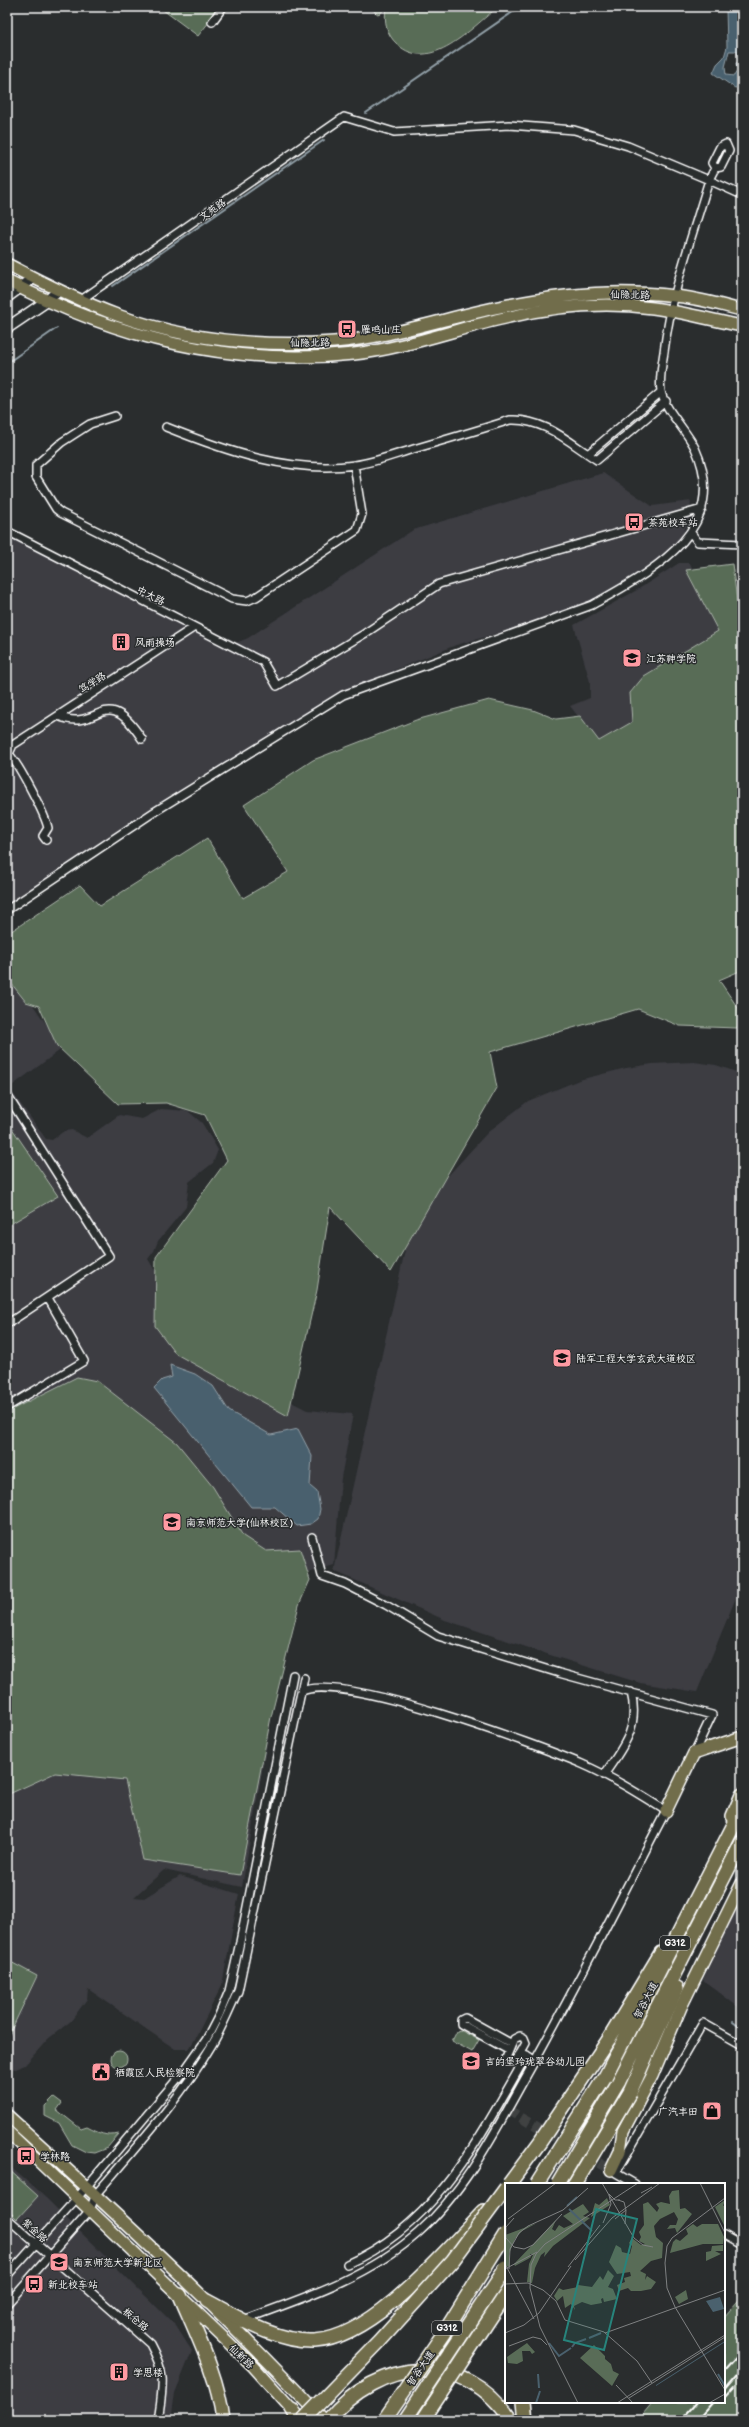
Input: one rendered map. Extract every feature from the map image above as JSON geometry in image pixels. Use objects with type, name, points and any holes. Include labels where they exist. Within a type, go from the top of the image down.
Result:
[{"type":"highway","points":[[510,2183],[540,2142],[609,2039],[709,1874],[742,1795]]},
{"type":"highway","name":"智谷大道","points":[[538,2183],[606,2075],[742,1809]]},
{"type":"highway","name":"智谷大道","points":[[559,2183],[618,2083],[742,1842]]},
{"type":"highway","points":[[576,2183],[588,2165],[630,2092],[678,1986],[704,1916],[742,1862]]},
{"type":"highway","points":[[579,2183],[588,2165]]},
{"type":"highway","points":[[207,2302],[262,2330],[289,2337],[315,2341],[341,2334],[370,2320],[403,2292],[505,2189]]},
{"type":"highway","points":[[299,2417],[379,2342],[453,2260],[505,2189]]},
{"type":"highway","name":"智谷大道","points":[[384,2420],[444,2333],[505,2235]]},
{"type":"highway","name":"智谷大道","points":[[405,2420],[505,2270]]},
{"type":"highway","points":[[180,2295],[209,2364],[221,2401],[223,2420]]},
{"type":"highway","points":[[423,2420],[505,2296]]},
{"type":"highway","points":[[328,2420],[341,2404],[364,2386],[389,2375],[421,2369],[452,2374],[483,2389],[503,2407],[511,2420]]},
{"type":"highway","points":[[523,2403],[525,2420]]},
{"type":"main road","name":"仙隐北路","points":[[7,264],[59,290],[119,315],[204,337],[244,342],[334,342],[364,338],[543,298],[612,293],[674,296],[742,310]]},
{"type":"main road","points":[[7,297],[33,278]]},
{"type":"main road","name":"仙隐北路","points":[[7,281],[47,301],[96,321],[161,342],[203,351],[291,357],[357,353],[400,346],[510,316],[546,310],[612,306],[671,311],[742,326]]},
{"type":"main road","points":[[7,328],[47,301],[59,290]]},
{"type":"main road","points":[[666,1811],[694,1753],[742,1737]]},
{"type":"main road","points":[[613,2171],[620,2151],[623,2131],[652,2076],[681,2007],[742,1883]]},
{"type":"main road","points":[[7,2115],[96,2194],[207,2302]]},
{"type":"main road","points":[[7,2131],[180,2295]]},
{"type":"main road","name":"仙新路","points":[[180,2295],[254,2367],[299,2417]]},
{"type":"main road","name":"仙新路","points":[[207,2302],[266,2358],[324,2420]]},
{"type":"street","points":[[212,22],[223,7]]},
{"type":"street","name":"文苑路","points":[[81,300],[344,117],[394,132],[509,126],[574,130],[628,146],[709,180]]},
{"type":"street","points":[[7,910],[154,812],[343,695],[592,605],[671,555],[691,533],[702,509],[701,468],[696,450],[661,392],[661,373],[674,296],[709,180],[715,168]]},
{"type":"street","points":[[709,180],[742,195]]},
{"type":"street","points":[[588,454],[661,392]]},
{"type":"street","points":[[166,427],[206,443],[248,456],[291,465],[320,467],[354,465],[517,420],[543,425],[597,460],[666,401]]},
{"type":"street","points":[[115,416],[90,424],[37,462],[35,471],[36,477],[54,506],[61,514],[187,578],[237,600],[247,601],[256,597],[357,530],[362,514],[354,465]]},
{"type":"street","name":"中大路","points":[[7,531],[193,628],[263,662],[277,686],[364,634],[439,584],[702,509]]},
{"type":"street","points":[[691,533],[698,542],[742,544]]},
{"type":"street","name":"笃学路","points":[[8,756],[13,745],[193,628]]},
{"type":"street","points":[[58,716],[69,721],[83,719],[109,710],[119,712],[129,720],[142,739]]},
{"type":"street","points":[[8,756],[18,764],[28,788],[46,818],[48,828],[43,836],[46,840]]},
{"type":"street","points":[[7,1095],[109,1256],[7,1324]]},
{"type":"street","points":[[7,1407],[84,1361],[48,1298]]},
{"type":"street","points":[[312,1537],[322,1576],[345,1584],[438,1636],[559,1673],[712,1715],[694,1753]]},
{"type":"street","points":[[7,2276],[77,2198],[195,2057],[206,2040],[229,1991],[293,1675]]},
{"type":"street","points":[[7,2304],[90,2210],[96,2194],[170,2107],[213,2043],[238,1991],[304,1678]]},
{"type":"street","points":[[243,2320],[292,2303],[382,2261],[418,2233],[443,2208],[464,2182],[536,2060],[666,1811],[604,1775],[527,1742],[459,1719],[397,1701],[326,1688],[307,1688],[301,1692]]},
{"type":"street","points":[[604,1775],[620,1752],[635,1718],[631,1692]]},
{"type":"street","points":[[465,2018],[510,2047],[461,2024],[461,2020],[465,2018]]},
{"type":"street","points":[[633,2183],[613,2171],[703,2023],[742,2045]]},
{"type":"street","points":[[347,2264],[388,2242],[422,2214],[444,2189],[471,2150],[524,2054],[526,2042],[524,2038],[518,2036],[510,2047],[506,2058],[511,2062],[516,2061],[524,2054]]},
{"type":"street","points":[[524,2054],[536,2060]]},
{"type":"street","name":"紫金路","points":[[7,2218],[49,2256]]},
{"type":"street","points":[[725,2236],[740,2244],[742,2241]]},
{"type":"street","name":"板仓路","points":[[49,2256],[150,2344],[161,2363],[163,2377],[158,2420]]},
{"type":"shaded area","points":[[603,473],[652,506],[691,501],[690,517],[684,531],[675,545],[656,561],[590,603],[525,626],[456,645],[341,692],[7,912],[7,528],[236,643],[248,638],[413,530]]},
{"type":"shaded area","name":"江苏神学院","points":[[679,563],[690,563],[719,634],[631,690],[643,721],[599,743],[570,706],[590,698],[590,682],[574,625],[637,590]]},
{"type":"shaded area","name":"南京师范大学(仙林校区)","points":[[7,968],[63,1048],[9,1088],[46,1139],[52,1140],[64,1131],[72,1130],[87,1138],[119,1115],[142,1119],[161,1109],[188,1111],[202,1123],[218,1150],[213,1163],[189,1182],[186,1207],[158,1241],[154,1251],[148,1259],[192,1332],[203,1356],[307,1410],[353,1414],[341,1478],[334,1565],[308,1573],[294,1586],[242,1887],[164,1870],[134,1897],[144,1898],[180,1876],[239,1894],[222,1985],[195,2039],[189,2049],[175,2049],[88,1989],[87,1999],[71,2021],[48,2039],[25,2065],[16,2069],[7,2068]]},
{"type":"shaded area","name":"陆军工程大学玄武大道校区","points":[[694,1062],[716,1065],[742,1074],[742,1583],[697,1692],[640,1683],[445,1620],[334,1571],[413,1214],[488,1132],[528,1101],[579,1080],[626,1068],[652,1064]]},
{"type":"shaded area","points":[[742,1896],[742,2010],[703,1980]]},
{"type":"shaded area","name":"南京师范大学新北区","points":[[7,2164],[46,2198],[176,2326],[192,2351],[175,2393],[171,2420],[7,2420]]},
{"type":"green space","points":[[159,7],[221,7],[198,36]]},
{"type":"green space","points":[[369,7],[386,7],[379,15]]},
{"type":"green space","points":[[386,7],[498,7],[450,45],[437,51],[423,54],[410,52],[393,40],[388,32],[385,17]]},
{"type":"green space","points":[[732,564],[742,636],[742,970],[719,980],[742,1014],[742,1025],[737,1028],[680,1026],[638,1009],[490,1052],[497,1088],[391,1272],[330,1207],[317,1290],[288,1416],[176,1354],[155,1326],[156,1257],[227,1160],[205,1115],[166,1103],[118,1104],[57,1046],[39,1006],[26,1002],[7,978],[7,934],[80,885],[100,906],[207,838],[243,898],[288,872],[244,805],[313,760],[416,720],[489,700],[533,710],[556,719],[580,716],[599,741],[632,722],[630,693],[644,676],[718,631],[686,570]]},
{"type":"green space","points":[[7,1121],[58,1196],[7,1226]]},
{"type":"green space","points":[[77,1377],[97,1381],[177,1443],[213,1487],[243,1536],[266,1551],[300,1549],[310,1580],[299,1605],[271,1717],[240,1875],[143,1860],[125,1780],[55,1773],[7,1795],[7,1412]]},
{"type":"green space","points":[[7,1960],[37,1976],[7,2039]]},
{"type":"green space","points":[[460,2030],[479,2040],[472,2052],[452,2041],[457,2031]]},
{"type":"green space","points":[[116,2051],[122,2051],[127,2056],[125,2065],[122,2067],[116,2067],[111,2062],[111,2056]]},
{"type":"green space","points":[[54,2097],[62,2103],[57,2110],[81,2129],[87,2127],[106,2135],[119,2134],[107,2148],[94,2153],[86,2152],[72,2145],[59,2123],[45,2116],[45,2106]]},
{"type":"green space","points":[[7,2168],[38,2196],[17,2219],[7,2209]]},
{"type":"green space","points":[[742,2296],[742,2420],[638,2420],[652,2403],[725,2403],[725,2316]]},
{"type":"water","points":[[741,7],[742,57],[738,57],[737,51],[729,51],[725,67],[726,75],[734,76],[737,71],[736,63],[742,61],[740,73],[742,86],[735,88],[713,73],[717,64],[724,57],[727,47],[726,9]]},
{"type":"water","points":[[170,1365],[195,1374],[213,1386],[229,1411],[271,1435],[298,1429],[312,1456],[310,1486],[317,1492],[320,1509],[318,1519],[311,1524],[297,1526],[275,1507],[251,1507],[154,1388],[162,1380],[172,1377]]},
{"type":"waterway","points":[[366,113],[520,7]]},
{"type":"waterway","points":[[113,286],[324,140]]},
{"type":"waterway","points":[[7,363],[57,328]]},
{"type":"waterway","points":[[733,2021],[742,2028]]},
{"type":"tunnel","points":[[508,2110],[611,2170]]},
{"type":"railway","points":[[725,2370],[742,2351]]},
{"type":"railway","points":[[725,2389],[742,2369]]},
{"type":"railway","points":[[725,2397],[735,2386]]},
{"type":"railway","points":[[681,2420],[696,2403]]},
{"type":"railway","points":[[697,2420],[712,2403]]},
{"type":"place","name":"雁鸣山庄","points":[[347,329]]},
{"type":"place","name":"茶苑校车站","points":[[634,522]]},
{"type":"place","name":"风雨操场","points":[[121,642]]},
{"type":"place","name":"江苏神学院","points":[[632,658]]},
{"type":"place","name":"陆军工程大学玄武大道校区","points":[[562,1358]]},
{"type":"place","name":"南京师范大学(仙林校区)","points":[[172,1522]]},
{"type":"place","name":"吉的堡玲珑翠谷幼儿园","points":[[471,2061]]},
{"type":"place","name":"栖霞区人民检察院","points":[[101,2072]]},
{"type":"place","name":"广汽丰田","points":[[712,2111]]},
{"type":"place","name":"学林路","points":[[26,2156]]},
{"type":"place","name":"南京师范大学新北区","points":[[59,2262]]},
{"type":"place","name":"新北校车站","points":[[34,2284]]},
{"type":"place","name":"学思楼","points":[[119,2372]]}]
